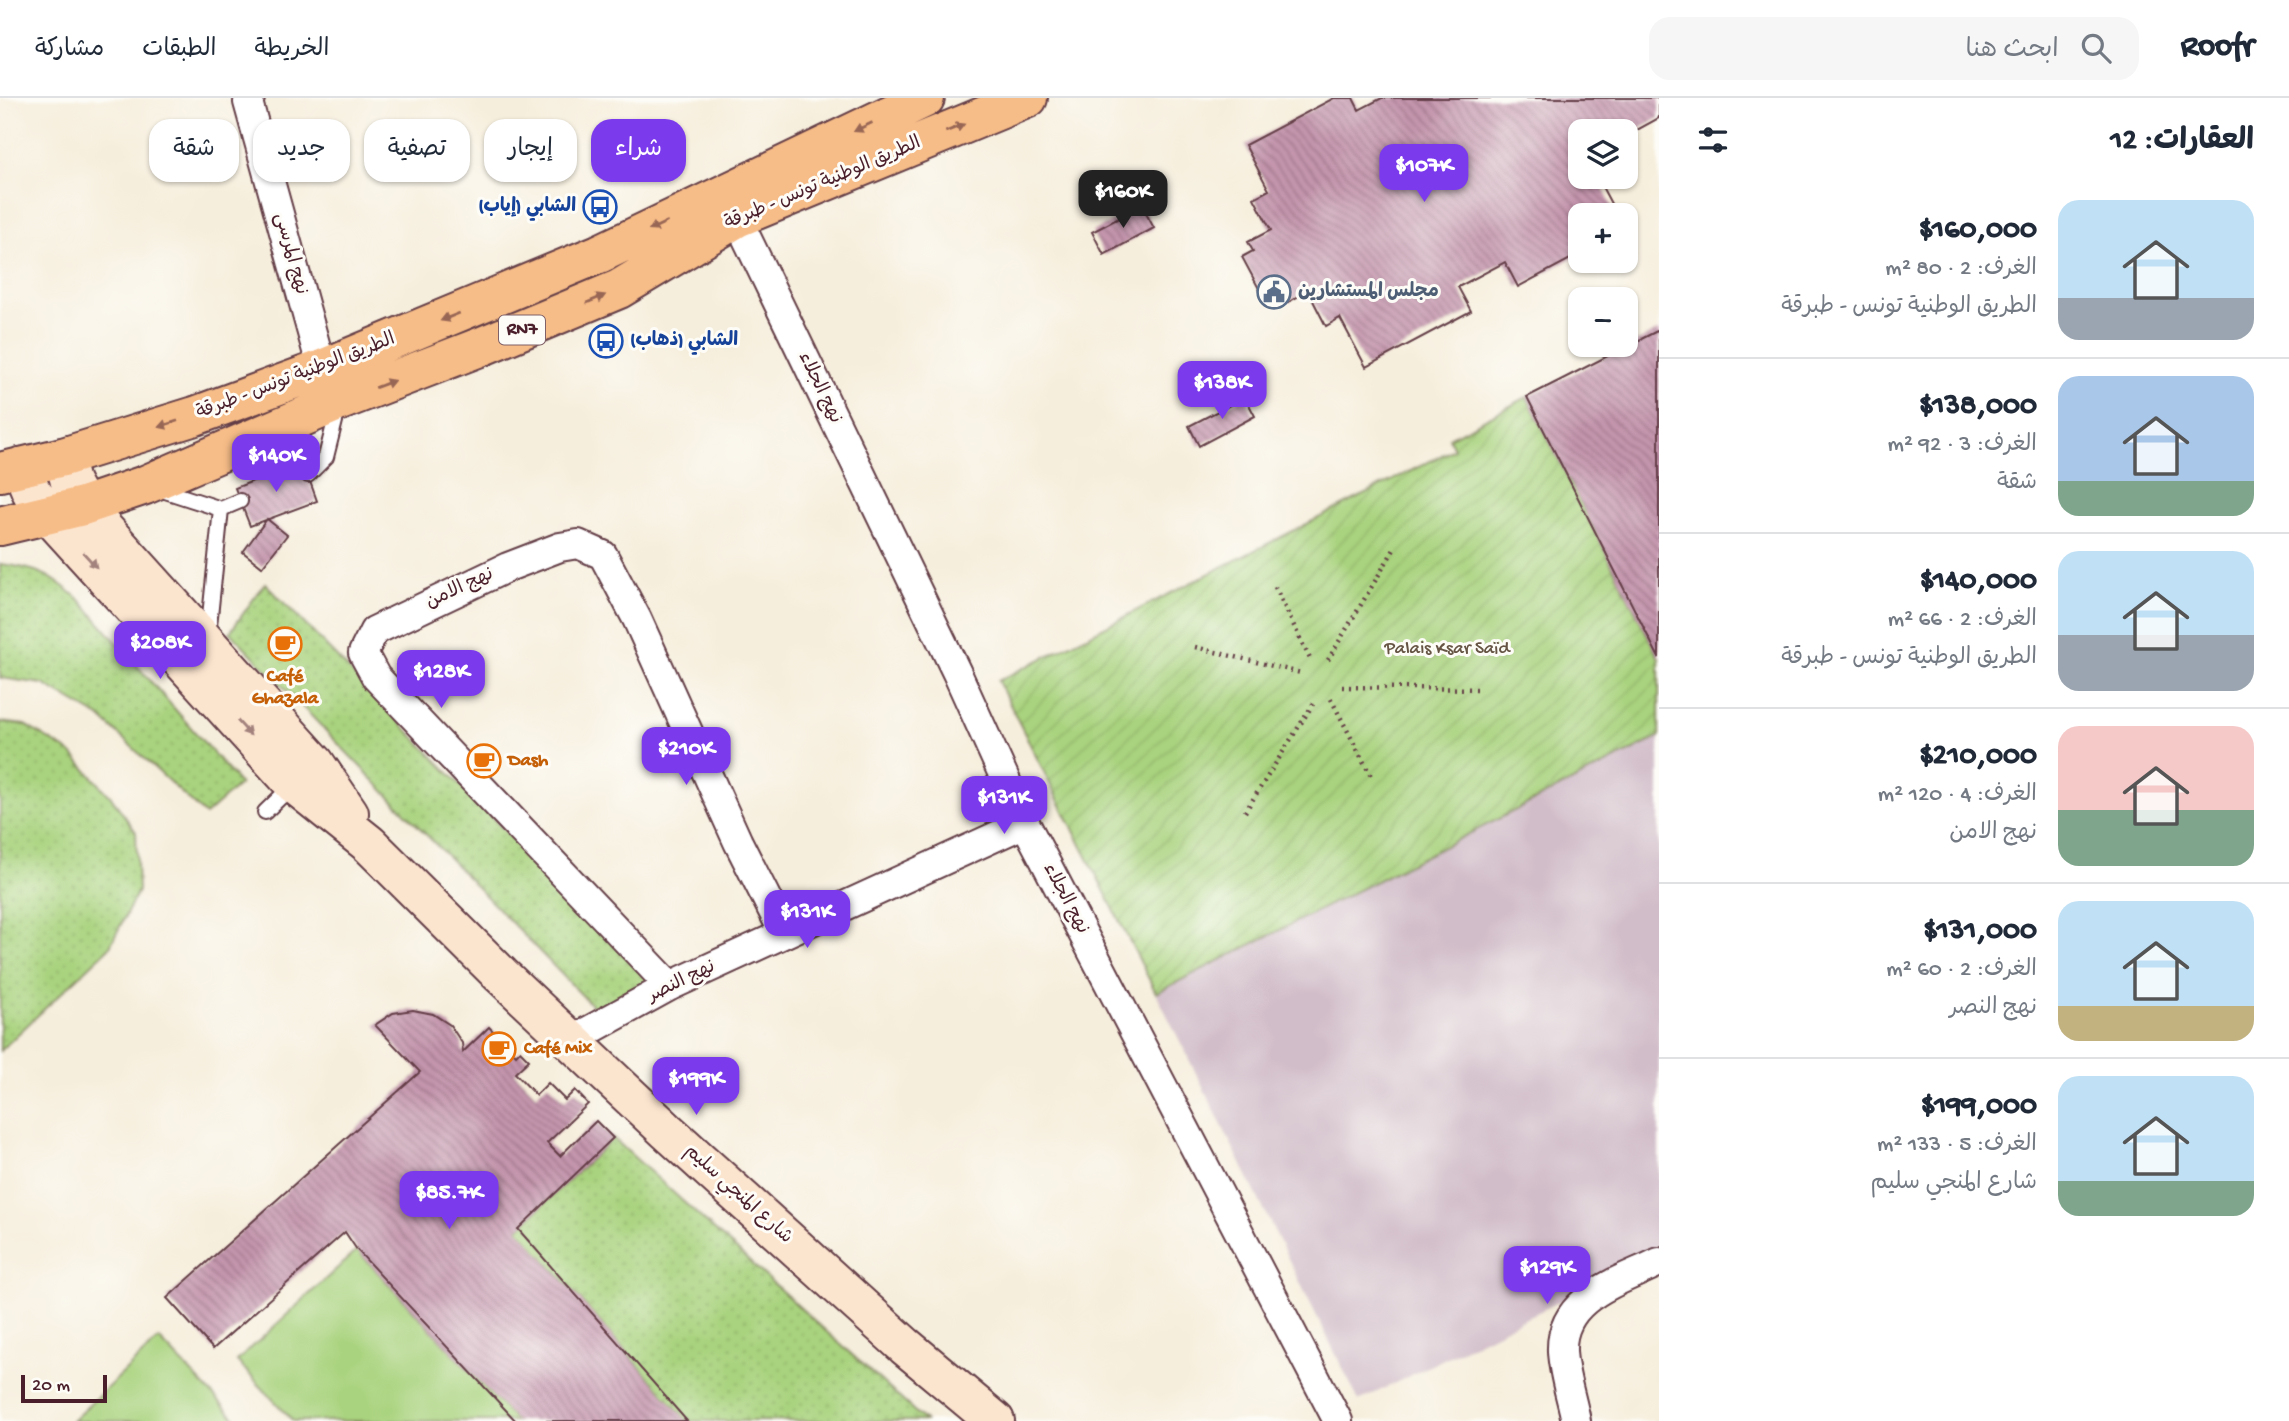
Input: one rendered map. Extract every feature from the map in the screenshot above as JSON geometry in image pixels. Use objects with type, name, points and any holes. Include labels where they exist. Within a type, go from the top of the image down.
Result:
[{"type":"main road","name":"الطريق الوطنية تونس - طبرقة","points":[[10,470],[64,457],[195,416],[331,385],[619,289],[737,218],[1028,98]]},
{"type":"main road","name":"الطريق الوطنية تونس - طبرقة","points":[[0,526],[66,510],[145,485],[331,385],[909,101]]},
{"type":"main road","name":"شارع المنجي سليم","points":[[64,457],[69,482],[66,510],[369,844],[570,1041],[905,1346],[995,1421]]},
{"type":"main road","name":"شارع المنجي سليم","points":[[10,470],[31,491],[66,510],[208,641],[305,774]]},
{"type":"street","name":"نهج المرسى","points":[[253,99],[331,385]]},
{"type":"street","name":"نهج الجلاء","points":[[737,218],[957,673],[1025,823],[1338,1421]]},
{"type":"street","name":"نهج الامن","points":[[670,986],[376,677],[363,653],[374,631],[508,567],[560,547],[578,544],[603,555],[637,619],[738,842],[784,933]]},
{"type":"street","name":"نهج النصر","points":[[570,1041],[670,986],[1025,823]]},
{"type":"street","points":[[1576,1421],[1562,1351],[1566,1321],[1586,1298],[1659,1262]]},
{"type":"lane","points":[[308,475],[326,457],[331,385]]},
{"type":"lane","points":[[145,485],[221,509],[240,501]]},
{"type":"lane","points":[[208,641],[221,509]]},
{"type":"lane","points":[[265,813],[305,774]]},
{"type":"path","points":[[1328,660],[1396,546]]},
{"type":"path","points":[[1275,587],[1311,661]]},
{"type":"path","points":[[1195,647],[1301,674]]},
{"type":"path","points":[[1342,687],[1480,689]]},
{"type":"path","points":[[1331,699],[1371,776]]},
{"type":"path","points":[[1245,812],[1315,701]]},
{"type":"shaded area","points":[[1659,737],[1659,1252],[1359,1401],[1156,993]]},
{"type":"green space","name":"Palais Ksar Saïd","points":[[1527,397],[1659,658],[1659,737],[1156,993],[998,681],[1454,449],[1449,438]]},
{"type":"green space","points":[[0,564],[43,574],[61,584],[80,600],[240,784],[205,815],[101,718],[43,684],[0,678]]},
{"type":"green space","points":[[265,583],[656,987],[605,1019],[230,632]]},
{"type":"green space","points":[[0,722],[25,725],[71,753],[111,797],[136,832],[138,891],[109,948],[0,1051]]},
{"type":"green space","points":[[613,1138],[925,1421],[687,1421],[518,1229]]},
{"type":"green space","points":[[357,1250],[516,1421],[293,1421],[237,1361]]},
{"type":"green space","points":[[159,1339],[238,1421],[72,1421]]},
{"type":"building","points":[[1334,98],[1353,98],[1359,110],[1382,98],[1659,98],[1659,118],[1638,129],[1638,119],[1568,119],[1568,189],[1603,189],[1611,203],[1568,203],[1568,260],[1518,287],[1505,262],[1458,287],[1471,311],[1366,367],[1340,318],[1326,326],[1308,291],[1285,304],[1278,291],[1264,298],[1242,257],[1253,251],[1248,242],[1271,230],[1254,198],[1269,190],[1245,145]]},
{"type":"building","points":[[1142,206],[1154,228],[1104,255],[1092,232]]},
{"type":"building","points":[[1659,330],[1659,658],[1527,397],[1606,357],[1638,357],[1638,341]]},
{"type":"building","points":[[1245,397],[1255,416],[1199,446],[1189,426]]},
{"type":"building","points":[[303,462],[317,501],[250,526],[235,488]]},
{"type":"building","points":[[267,519],[287,535],[262,567],[243,552]]},
{"type":"building","points":[[413,1010],[433,1014],[450,1025],[462,1043],[463,1052],[489,1027],[516,1055],[520,1051],[529,1060],[515,1073],[536,1095],[548,1083],[565,1100],[575,1090],[588,1104],[547,1143],[560,1156],[596,1121],[613,1138],[518,1229],[687,1421],[516,1421],[357,1250],[345,1232],[213,1349],[167,1298],[420,1072],[375,1025],[393,1013]]},
{"type":"place","name":"الشابي (إياب)","points":[[600,207]]},
{"type":"place","name":"مجلس المستشارين","points":[[1274,292]]},
{"type":"place","name":"الشابي (ذهاب)","points":[[606,341]]},
{"type":"place","name":"Café Ghazala","points":[[285,644]]},
{"type":"place","name":"Dash","points":[[484,761]]},
{"type":"place","name":"Café Mix","points":[[499,1049]]}]
